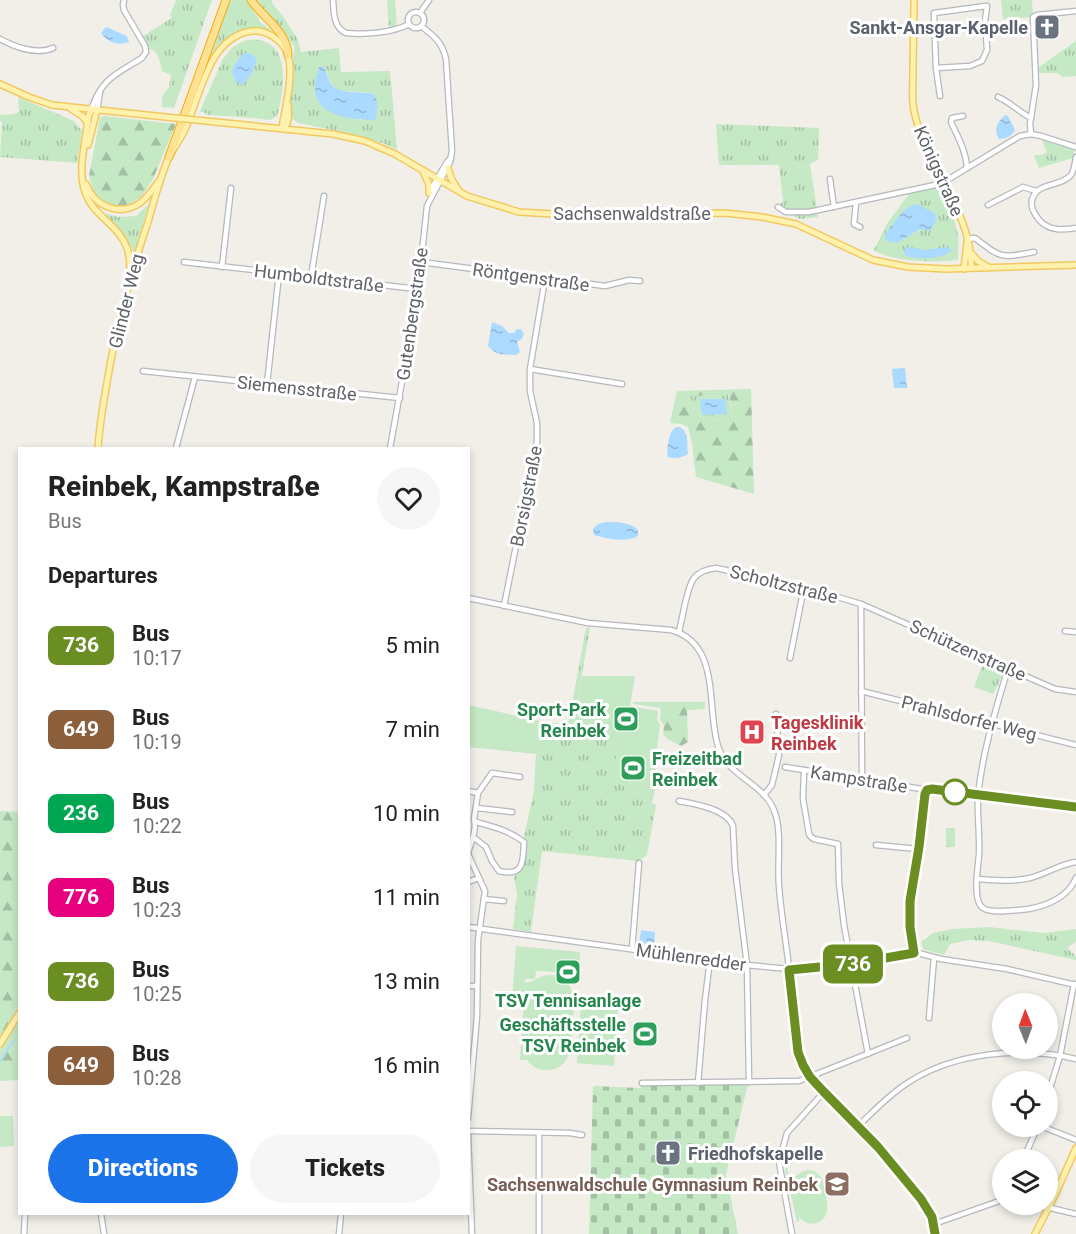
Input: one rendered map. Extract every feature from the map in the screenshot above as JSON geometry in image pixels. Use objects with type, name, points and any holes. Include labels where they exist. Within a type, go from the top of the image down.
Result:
[{"type":"highway","points":[[169,158],[226,0]]},
{"type":"highway","points":[[251,0],[282,36],[288,55]]},
{"type":"main road","name":"Königstraße","points":[[914,0],[914,113],[964,226],[970,252],[967,268]]},
{"type":"main road","name":"Glinder Weg","points":[[98,447],[109,368],[130,276],[169,158],[180,140],[208,69],[219,51],[230,39],[241,32],[269,34],[279,42],[288,55]]},
{"type":"main road","points":[[282,128],[287,124],[288,116],[290,73],[288,55]]},
{"type":"main road","name":"Sachsenwaldstraße","points":[[0,84],[38,101],[68,107],[305,130],[365,141],[395,153],[460,193],[485,203],[519,212],[554,214],[726,213],[796,224],[873,260],[908,267],[927,269],[1076,265]]},
{"type":"main road","points":[[282,128],[288,98]]},
{"type":"main road","points":[[68,107],[88,123]]},
{"type":"main road","points":[[94,110],[88,123],[82,168],[84,188],[95,210],[124,242],[129,256],[130,276]]},
{"type":"main road","points":[[94,110],[84,171],[87,186],[95,199],[113,209],[125,209],[144,199],[162,178]]},
{"type":"main road","points":[[288,116],[293,123],[305,130]]},
{"type":"main road","points":[[448,168],[460,193]]},
{"type":"main road","points":[[422,169],[429,185],[429,193]]},
{"type":"main road","points":[[967,239],[967,268]]},
{"type":"main road","points":[[970,252],[989,267]]},
{"type":"main road","points":[[0,1044],[18,1015]]},
{"type":"main road","points":[[1058,1188],[1076,1149]]},
{"type":"main road","points":[[1035,1234],[1045,1215]]},
{"type":"street","points":[[94,110],[104,84],[142,58],[146,52],[145,45],[123,9],[124,0]]},
{"type":"street","points":[[333,0],[336,25],[346,33],[386,32],[409,24]]},
{"type":"street","points":[[420,13],[429,0]]},
{"type":"street","points":[[936,69],[970,66],[982,61],[987,50],[985,21],[987,3],[934,13],[936,69],[940,96]]},
{"type":"street","points":[[1031,134],[1036,85],[1033,17],[1076,11]]},
{"type":"street","points":[[420,13],[424,20],[421,26],[415,28],[409,24],[408,19],[410,14],[420,13]]},
{"type":"street","points":[[421,26],[440,42],[446,59],[452,151],[448,168],[438,180]]},
{"type":"street","points":[[0,39],[15,47],[36,51],[53,48]]},
{"type":"street","points":[[998,97],[1031,118]]},
{"type":"street","points":[[963,116],[952,118],[951,122],[964,152],[967,168]]},
{"type":"street","points":[[778,207],[786,212],[809,213],[944,182],[1020,136],[1031,134],[1076,147]]},
{"type":"street","points":[[1076,157],[1072,174],[1064,181],[1036,191],[1032,202],[1034,214],[1048,228],[1065,230],[1076,228]]},
{"type":"street","points":[[428,203],[429,193],[451,158]]},
{"type":"street","points":[[830,178],[834,207]]},
{"type":"street","name":"Gutenbergstraße","points":[[390,447],[417,289],[428,203],[438,180]]},
{"type":"street","points":[[222,267],[231,188]]},
{"type":"street","points":[[988,205],[1023,188],[1036,191]]},
{"type":"street","points":[[311,277],[324,196]]},
{"type":"street","points":[[854,224],[856,203]]},
{"type":"street","points":[[845,222],[860,227]]},
{"type":"street","points":[[967,239],[975,238],[1000,255],[1011,256],[1034,252]]},
{"type":"street","name":"Humboldtstraße","points":[[184,262],[417,289]]},
{"type":"street","name":"Röntgenstraße","points":[[421,262],[605,286],[629,280],[640,281]]},
{"type":"street","points":[[267,384],[279,274]]},
{"type":"street","name":"Borsigstraße","points":[[504,606],[537,441],[537,423],[530,391],[530,369],[544,279]]},
{"type":"street","points":[[530,369],[622,384]]},
{"type":"street","name":"Siemensstraße","points":[[143,371],[400,398]]},
{"type":"street","points":[[176,447],[195,377]]},
{"type":"street","name":"Scholtzstraße","points":[[679,632],[691,583],[699,573],[708,569],[732,571],[804,587],[861,604]]},
{"type":"street","points":[[790,658],[804,587]]},
{"type":"street","points":[[470,598],[585,623],[671,630],[679,632],[697,646],[710,680],[719,750],[732,769],[764,795],[775,813],[778,825],[779,887],[799,1059],[810,1077],[884,1154],[921,1199],[932,1217],[935,1234]]},
{"type":"street","points":[[861,604],[862,779]]},
{"type":"street","name":"Schützenstraße","points":[[861,604],[1055,689],[1076,692]]},
{"type":"street","points":[[1065,631],[1076,632]]},
{"type":"street","points":[[1006,675],[991,724],[978,795],[979,849],[976,889],[980,904],[984,909],[991,911],[1022,910],[1047,904],[1064,895],[1074,884],[1076,878]]},
{"type":"street","name":"Prahlsdorfer Weg","points":[[861,691],[1076,745]]},
{"type":"street","points":[[764,795],[772,785],[779,755],[776,714]]},
{"type":"street","name":"Kampstraße","points":[[785,767],[927,790],[1076,807]]},
{"type":"street","points":[[804,770],[803,799],[809,834],[814,839],[838,844],[839,883],[844,925],[868,1054]]},
{"type":"street","points":[[470,847],[478,793],[492,773],[519,777]]},
{"type":"street","points":[[927,790],[910,911],[914,953],[1007,969],[1075,985],[1055,1071]]},
{"type":"street","points":[[470,791],[478,793]]},
{"type":"street","points":[[679,801],[723,813],[732,822],[735,868],[747,965],[749,1082]]},
{"type":"street","points":[[477,808],[512,812]]},
{"type":"street","points":[[470,819],[511,833],[524,842],[517,871],[510,874],[499,871],[486,846],[473,837]]},
{"type":"street","points":[[876,845],[918,849]]},
{"type":"street","points":[[470,858],[485,891],[479,928],[477,1016],[470,1065]]},
{"type":"street","points":[[977,879],[1029,879],[1076,862]]},
{"type":"street","points":[[632,949],[639,863]]},
{"type":"street","points":[[470,881],[479,878]]},
{"type":"street","points":[[484,899],[504,902]]},
{"type":"street","name":"Mühlenredder","points":[[470,927],[789,970],[851,964],[914,953]]},
{"type":"street","points":[[929,1018],[934,958]]},
{"type":"street","points":[[698,1083],[710,960]]},
{"type":"street","points":[[470,986],[477,986]]},
{"type":"street","points":[[642,1083],[796,1081],[907,1038]]},
{"type":"street","points":[[858,1126],[903,1086],[938,1068],[974,1057],[994,1054],[1026,1052],[1076,1059]]},
{"type":"street","points":[[792,1234],[778,1162],[788,1133],[824,1092]]},
{"type":"street","points":[[470,1132],[582,1135]]},
{"type":"street","points":[[539,1133],[539,1234]]},
{"type":"street","points":[[1058,1133],[1076,1140]]},
{"type":"street","points":[[470,1201],[472,1234]]},
{"type":"street","points":[[934,1224],[992,1204]]},
{"type":"street","points":[[1058,1210],[1076,1214]]},
{"type":"street","points":[[24,1234],[25,1215]]},
{"type":"street","points":[[101,1215],[104,1234]]},
{"type":"street","points":[[339,1234],[341,1215]]},
{"type":"green space","points":[[176,0],[212,0],[174,108],[162,107],[162,96],[169,87],[171,75],[162,71],[158,57],[154,51],[149,49],[143,36],[172,18],[170,15]]},
{"type":"green space","points":[[229,0],[247,0],[261,23],[281,41],[260,30],[250,28],[240,30],[223,43],[200,79]]},
{"type":"green space","points":[[255,0],[272,0],[298,40],[301,52],[339,48],[341,72],[390,71],[397,150],[383,143],[343,132],[298,123],[292,118],[290,111],[294,46],[259,8]],"holes":[[[319,67],[327,71],[329,80],[338,89],[374,94],[361,120],[332,113],[319,96],[316,87]]]},
{"type":"green space","points":[[387,0],[395,0],[397,29],[389,31]]},
{"type":"green space","points":[[1001,0],[1032,0],[1033,17],[1003,19]]},
{"type":"green space","points":[[246,40],[265,42],[279,55],[282,64],[283,86],[277,116],[271,120],[209,115],[200,111],[223,59],[233,47]]},
{"type":"green space","points":[[1076,41],[1076,76],[1063,77],[1057,73],[1038,73],[1035,70]]},
{"type":"green space","points":[[18,97],[74,121],[82,131],[77,163],[0,157],[2,122],[0,115],[19,112]]},
{"type":"green space","points":[[104,116],[176,124],[153,179],[141,197],[126,206],[100,201],[93,190],[89,176],[100,118]]},
{"type":"green space","points":[[716,124],[819,128],[818,160],[810,164],[818,217],[800,219],[778,207],[783,201],[779,165],[719,165]]},
{"type":"green space","points":[[1041,138],[1075,149],[1073,158],[1039,168],[1034,155],[1047,152]]},
{"type":"green space","points":[[934,187],[943,197],[953,215],[957,229],[958,260],[903,259],[874,250],[888,222],[910,193]],"holes":[[[892,226],[920,229],[897,243],[885,234]]]},
{"type":"green space","points":[[149,204],[134,254],[128,240],[104,213],[118,217],[136,216]]},
{"type":"green space","points":[[751,389],[754,494],[696,477],[688,427],[670,423],[677,391]],"holes":[[[729,395],[733,416],[731,419],[699,420],[697,414],[693,414],[690,396]]]},
{"type":"green space","points":[[728,395],[733,416],[731,419],[699,420],[693,414],[690,396]]},
{"type":"green space","points":[[586,628],[590,628],[573,726],[608,733],[616,756],[614,780],[656,805],[647,855],[638,861],[542,851],[531,932],[513,929],[517,894],[514,877],[523,864],[524,837],[534,790],[540,721],[568,725]]},
{"type":"green space","points":[[982,666],[1003,674],[993,694],[974,687]]},
{"type":"green space","points":[[582,676],[635,676],[630,706],[658,711],[657,720],[660,725],[654,774],[656,784],[652,803],[614,780],[616,756],[608,733],[573,727]]},
{"type":"green space","points":[[633,702],[705,702],[705,709],[687,710],[688,742],[681,746],[667,739],[663,734],[664,725],[660,720],[661,708],[633,704]]},
{"type":"green space","points":[[470,705],[540,721],[536,754],[470,747]]},
{"type":"green space","points":[[0,811],[18,812],[18,1008],[0,1038]]},
{"type":"green space","points":[[946,828],[955,828],[955,847],[946,847]]},
{"type":"green space","points":[[989,927],[1043,933],[1076,929],[1076,942],[1068,949],[1076,956],[1076,960],[989,941],[968,940],[950,944],[944,955],[923,949],[921,942],[933,933],[952,929]]},
{"type":"green space","points":[[516,946],[580,952],[579,973],[536,971],[535,979],[525,979],[525,982],[528,982],[543,976],[555,975],[568,984],[573,994],[574,1011],[570,1049],[565,1061],[556,1069],[542,1070],[534,1067],[527,1060],[520,1060],[524,1000],[512,999]]},
{"type":"green space","points":[[581,1005],[618,1008],[614,1066],[577,1063]]},
{"type":"green space","points":[[18,1020],[18,1080],[0,1081],[0,1050]]},
{"type":"green space","points":[[748,1084],[726,1174],[738,1234],[589,1234],[593,1086],[640,1088],[642,1086]]},
{"type":"green space","points":[[0,1116],[13,1116],[14,1146],[0,1147]]},
{"type":"green space","points":[[814,1146],[826,1151],[818,1159],[804,1161],[802,1156],[804,1153],[812,1150]]},
{"type":"green space","points":[[785,1168],[787,1168],[791,1183],[796,1176],[808,1170],[821,1177],[827,1205],[826,1214],[821,1221],[809,1223],[799,1217],[799,1222],[797,1222]]},
{"type":"water","points":[[106,27],[127,36],[129,42],[117,44],[110,41],[101,33]]},
{"type":"water","points":[[245,52],[253,55],[257,60],[244,84],[239,84],[233,76],[233,68]]},
{"type":"water","points":[[323,66],[330,82],[339,90],[374,94],[378,107],[375,120],[341,116],[326,109],[320,103],[316,96],[315,85],[319,67]]},
{"type":"water","points":[[1005,115],[1008,116],[1015,130],[1008,137],[999,139],[996,132],[997,126]]},
{"type":"water","points":[[917,204],[934,213],[937,219],[930,231],[920,229],[897,243],[886,241],[885,234],[899,216]]},
{"type":"water","points":[[946,247],[952,250],[942,256],[929,258],[904,255],[907,248],[924,250]]},
{"type":"water","points":[[492,322],[502,326],[509,333],[521,329],[524,334],[517,342],[520,352],[516,355],[504,355],[488,346]]},
{"type":"water","points":[[905,368],[907,388],[894,388],[892,369]]},
{"type":"water","points":[[700,399],[725,399],[727,414],[702,415]]},
{"type":"water","points":[[680,427],[686,435],[688,454],[678,458],[668,457],[671,433],[675,428]]},
{"type":"water","points":[[606,522],[631,525],[638,530],[638,536],[622,540],[594,535],[593,529],[598,524]]},
{"type":"water","points":[[641,930],[655,932],[654,945],[639,943]]},
{"type":"waterway","points":[[0,1062],[13,1041]]},
{"type":"bus line","name":"736","points":[[935,1234],[932,1217],[921,1199],[878,1147],[810,1077],[799,1059],[789,970],[851,964],[914,953],[910,927],[910,901],[927,790],[1076,807]]},
{"type":"place","name":"Sankt-Ansgar-Kapelle","points":[[1047,27]]},
{"type":"place","name":"Sport-Park Reinbek","points":[[626,719]]},
{"type":"place","name":"Tagesklinik Reinbek","points":[[752,732]]},
{"type":"place","name":"Freizeitbad Reinbek","points":[[633,768]]},
{"type":"place","name":"TSV Tennisanlage","points":[[568,972]]},
{"type":"place","name":"Geschäftsstelle TSV Reinbek","points":[[645,1034]]},
{"type":"place","name":"Friedhofskapelle","points":[[668,1153]]},
{"type":"place","name":"Sachsenwaldschule Gymnasium Reinbek","points":[[837,1184]]}]
